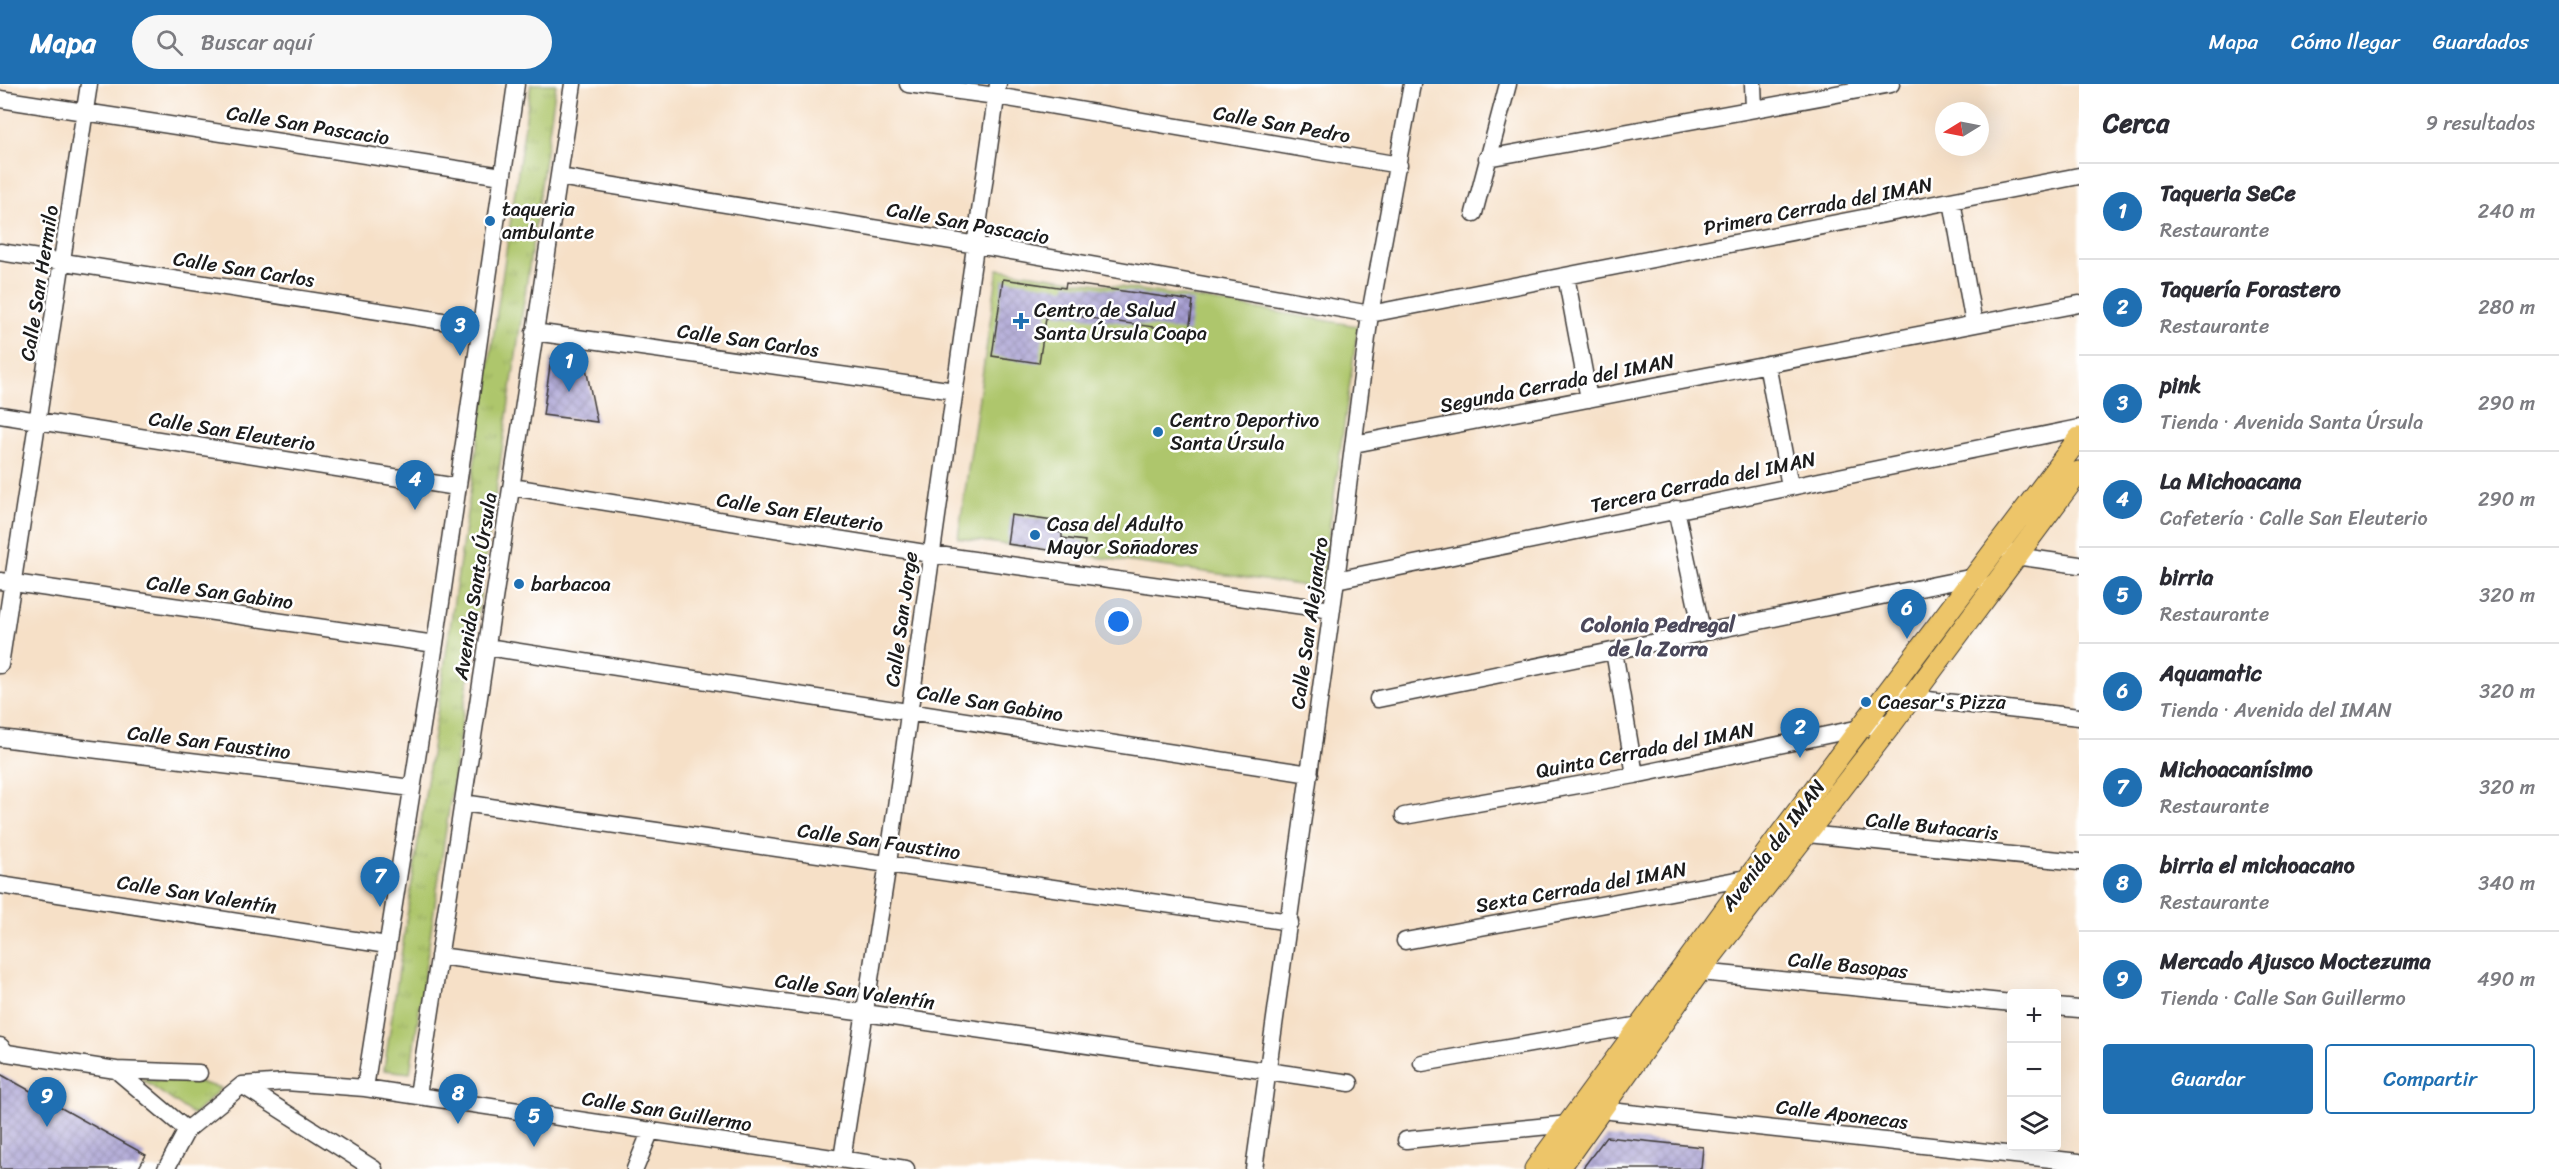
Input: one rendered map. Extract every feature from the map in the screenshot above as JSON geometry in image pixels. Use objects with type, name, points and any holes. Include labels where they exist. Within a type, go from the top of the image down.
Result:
[{"type":"main road","name":"Avenida del IMAN","points":[[1535,1169],[1647,1030],[1755,883],[1804,834],[1894,721],[1992,589],[2007,550],[2079,438]]},
{"type":"main road","name":"Avenida del IMAN","points":[[1755,883],[1782,832],[1974,577],[2007,550],[2079,472]]},
{"type":"main road","name":"Avenida del IMAN","points":[[1559,1169],[1600,1110],[1647,1030]]},
{"type":"street","name":"Calle San Hermilo","points":[[0,665],[7,582],[38,422],[64,262],[89,84]]},
{"type":"street","name":"Avenida Santa Úrsula","points":[[365,1088],[435,644],[516,84]]},
{"type":"street","name":"Avenida Santa Úrsula","points":[[418,1095],[573,84]]},
{"type":"street","name":"Calle San Pedro","points":[[908,84],[997,90],[1399,165]]},
{"type":"street","name":"Calle San Alejandro","points":[[1254,1169],[1266,1070],[1290,922],[1370,314],[1412,84]]},
{"type":"street","points":[[1474,213],[1508,84]]},
{"type":"street","points":[[1753,84],[1754,109]]},
{"type":"street","points":[[1487,158],[1887,84]]},
{"type":"street","name":"Calle San Jorge","points":[[842,1159],[888,863],[977,245],[997,90]]},
{"type":"street","name":"Calle San Pascacio","points":[[0,99],[502,176]]},
{"type":"street","name":"Primera Cerrada del IMAN","points":[[1370,314],[2079,176]]},
{"type":"street","name":"Calle San Pascacio","points":[[559,177],[977,245],[1370,314]]},
{"type":"street","points":[[1952,201],[1974,324]]},
{"type":"street","name":"Calle San Carlos","points":[[0,252],[481,327]]},
{"type":"street","points":[[1566,276],[1589,399]]},
{"type":"street","name":"Segunda Cerrada del IMAN","points":[[1354,444],[2079,304]]},
{"type":"street","name":"Calle San Carlos","points":[[534,332],[955,391]]},
{"type":"street","points":[[1767,364],[1790,486]]},
{"type":"street","name":"Calle San Eleuterio","points":[[0,416],[457,487]]},
{"type":"street","name":"Tercera Cerrada del IMAN","points":[[1336,580],[2079,428]]},
{"type":"street","name":"Calle San Eleuterio","points":[[512,487],[931,554],[1332,610]]},
{"type":"street","points":[[1676,509],[1701,632]]},
{"type":"street","points":[[2007,550],[2079,565]]},
{"type":"street","points":[[1378,699],[1974,577],[1992,589]]},
{"type":"street","name":"Calle San Gabino","points":[[7,582],[435,644]]},
{"type":"street","name":"Calle San Gabino","points":[[487,647],[1310,774]]},
{"type":"street","points":[[1614,651],[1635,775]]},
{"type":"street","points":[[1892,687],[1910,699],[2079,717]]},
{"type":"street","name":"Quinta Cerrada del IMAN","points":[[1404,816],[1635,775],[1894,721]]},
{"type":"street","name":"Calle San Faustino","points":[[0,738],[412,788]]},
{"type":"street","name":"Calle San Faustino","points":[[463,802],[1290,922]]},
{"type":"street","name":"Calle Butacaris","points":[[1782,832],[2079,862]]},
{"type":"street","name":"Sexta Cerrada del IMAN","points":[[1406,941],[1755,883]]},
{"type":"street","name":"Calle San Valentín","points":[[0,885],[387,945]]},
{"type":"street","name":"Calle San Valentín","points":[[439,956],[1350,1083]]},
{"type":"street","name":"Calle Basopas","points":[[1690,971],[2007,1002]]},
{"type":"street","points":[[2061,1007],[2079,1009]]},
{"type":"street","points":[[1422,1063],[1585,1035],[1647,1030]]},
{"type":"street","points":[[4,1050],[116,1070],[199,1073]]},
{"type":"street","points":[[116,1070],[187,1130]]},
{"type":"street","name":"Calle San Guillermo","points":[[242,1085],[286,1082],[365,1088],[906,1169]]},
{"type":"street","points":[[166,1169],[187,1130],[242,1085],[374,1169]]},
{"type":"street","points":[[1406,1140],[1569,1124],[1600,1110]]},
{"type":"street","name":"Calle Aponecas","points":[[1600,1110],[2079,1162]]},
{"type":"street","points":[[635,1169],[651,1130]]},
{"type":"green space","points":[[531,84],[556,84],[410,1073],[384,1070]]},
{"type":"green space","name":"Centro Deportivo Santa Úrsula","points":[[998,269],[1195,298],[1358,326],[1321,588],[958,538]]},
{"type":"green space","points":[[141,1079],[198,1082],[221,1088],[194,1115]]},
{"type":"building","points":[[1003,279],[1065,288],[1066,283],[1193,301],[1189,332],[1047,312],[1039,363],[992,356]]},
{"type":"building","points":[[551,359],[586,368],[597,422],[543,415]]},
{"type":"building","name":"Casa del Adulto Mayor Soñadores","points":[[1011,515],[1060,522],[1058,532],[1062,533],[1062,538],[1085,541],[1083,555],[1007,544]]},
{"type":"building","points":[[0,1074],[146,1155],[138,1169],[0,1169]]},
{"type":"building","points":[[1606,1137],[1703,1147],[1701,1169],[1582,1169]]},
{"type":"place","name":"taqueria ambulante","points":[[490,221]]},
{"type":"place","name":"Centro de Salud Santa Úrsula Coapa","points":[[1021,321]]},
{"type":"place","name":"pink","points":[[460,356]]},
{"type":"place","name":"Taqueria SeCe","points":[[569,392]]},
{"type":"place","name":"Centro Deportivo Santa Úrsula","points":[[1158,432]]},
{"type":"place","name":"La Michoacana","points":[[415,510]]},
{"type":"place","name":"Casa del Adulto Mayor Soñadores","points":[[1035,535]]},
{"type":"place","name":"barbacoa","points":[[519,584]]},
{"type":"place","name":"Aquamatic","points":[[1907,639]]},
{"type":"place","name":"Caesar's Pizza","points":[[1866,702]]},
{"type":"place","name":"Taquería Forastero","points":[[1800,758]]},
{"type":"place","name":"Michoacanísimo","points":[[380,907]]},
{"type":"place","name":"birria el michoacano","points":[[458,1124]]},
{"type":"place","name":"Mercado Ajusco Moctezuma","points":[[47,1127]]},
{"type":"place","name":"birria","points":[[534,1147]]},
{"type":"district","name":"Colonia Pedregal de la Zorra","points":[[1658,637]]}]
